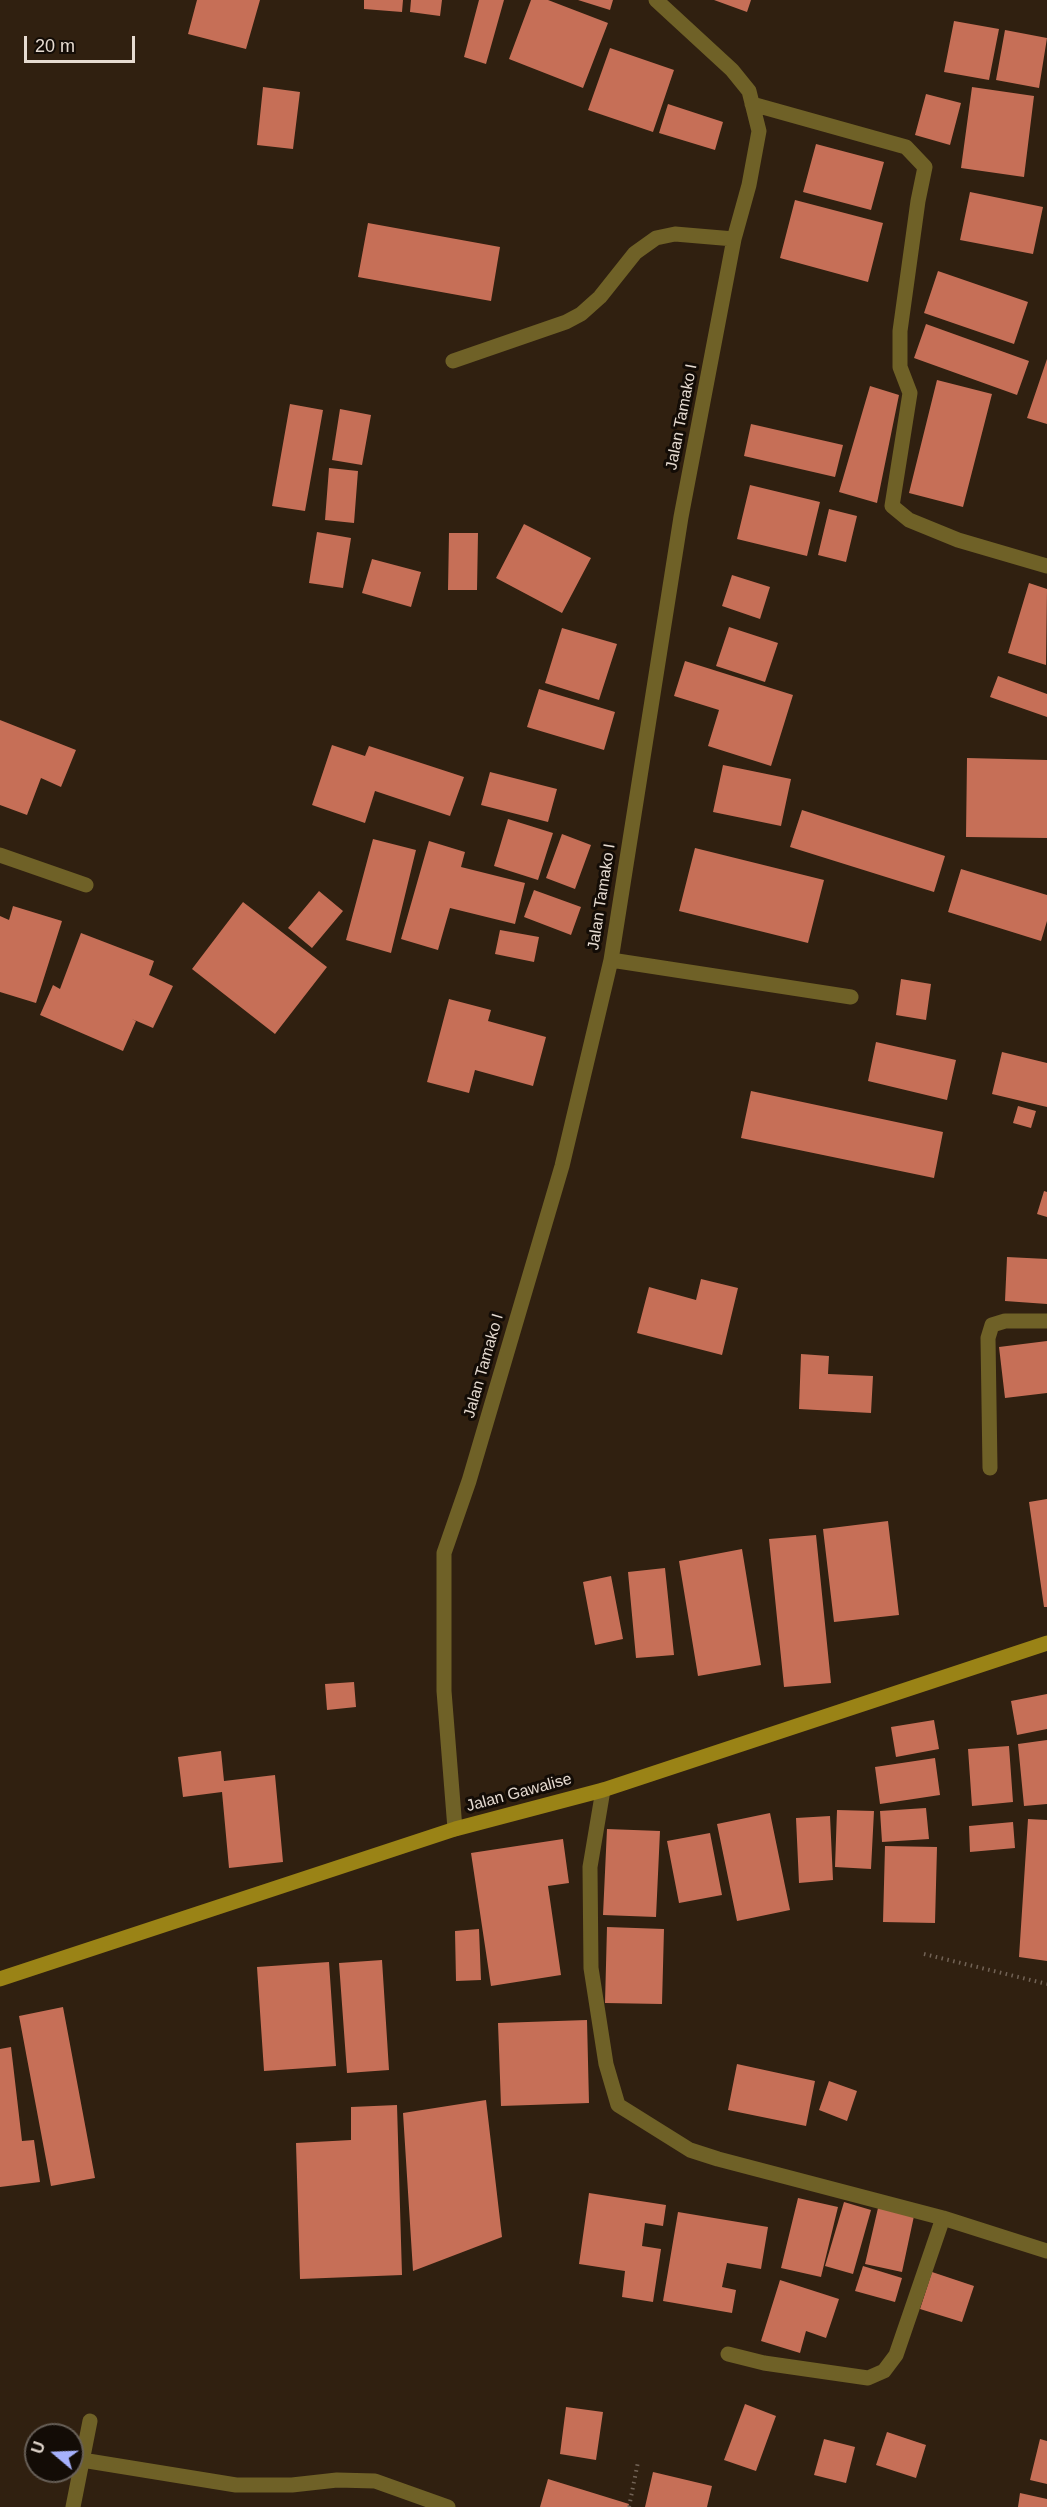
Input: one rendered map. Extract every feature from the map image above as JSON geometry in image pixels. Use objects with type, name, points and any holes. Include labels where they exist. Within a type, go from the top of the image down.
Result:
[{"type":"street","name":"Jalan Tamako I","points":[[455,1829],[444,1691],[444,1553],[469,1480],[562,1166],[611,960],[681,517],[734,239],[749,185],[759,131],[749,91],[732,70],[656,0]]},
{"type":"street","points":[[752,104],[906,147],[925,167],[918,201],[900,332],[900,367],[910,393],[891,506],[909,520],[958,540],[1047,566]]},
{"type":"street","points":[[453,362],[566,322],[581,314],[600,297],[635,253],[656,238],[675,234],[734,239]]},
{"type":"street","points":[[0,855],[86,885]]},
{"type":"street","points":[[611,960],[851,997]]},
{"type":"street","points":[[990,1468],[988,1338],[992,1325],[1005,1321],[1047,1321]]},
{"type":"street","name":"Jalan Gawalise","points":[[0,1979],[455,1829],[603,1790],[1047,1643]]},
{"type":"street","points":[[603,1790],[590,1867],[591,1968],[606,2064],[618,2105],[690,2150],[943,2218],[1047,2251]]},
{"type":"street","points":[[728,2354],[764,2363],[868,2378],[884,2371],[896,2355],[943,2218]]},
{"type":"street","points":[[84,2450],[90,2421]]},
{"type":"street","points":[[84,2460],[236,2485],[292,2485],[337,2480],[375,2481],[448,2507]]},
{"type":"street","points":[[73,2507],[78,2483]]},
{"type":"path","points":[[924,1954],[1047,1984]]},
{"type":"path","points":[[629,2507],[638,2462]]},
{"type":"building","points":[[197,0],[260,0],[246,49],[188,34]]},
{"type":"building","points":[[364,0],[403,0],[402,12],[364,9]]},
{"type":"building","points":[[411,0],[442,0],[440,16],[410,12]]},
{"type":"building","points":[[479,0],[504,0],[486,64],[464,57]]},
{"type":"building","points":[[531,0],[548,0],[608,23],[583,88],[509,59]]},
{"type":"building","points":[[578,0],[613,0],[610,10]]},
{"type":"building","points":[[714,0],[751,0],[747,12]]},
{"type":"building","points":[[954,21],[999,29],[989,80],[944,72]]},
{"type":"building","points":[[1005,30],[1047,38],[1039,88],[996,80]]},
{"type":"building","points":[[610,48],[674,70],[653,132],[588,110]]},
{"type":"building","points":[[263,87],[300,92],[293,149],[257,145]]},
{"type":"building","points":[[972,87],[1034,96],[1024,177],[961,168]]},
{"type":"building","points":[[926,94],[961,103],[950,145],[915,135]]},
{"type":"building","points":[[668,104],[723,122],[715,150],[659,133]]},
{"type":"building","points":[[816,144],[884,162],[871,210],[803,192]]},
{"type":"building","points":[[970,192],[1043,207],[1033,254],[960,240]]},
{"type":"building","points":[[795,200],[883,223],[868,282],[780,258]]},
{"type":"building","points":[[368,223],[500,247],[491,301],[358,277]]},
{"type":"building","points":[[938,271],[1028,302],[1014,344],[924,313]]},
{"type":"building","points":[[926,324],[1029,361],[1017,395],[914,358]]},
{"type":"building","points":[[1047,359],[1047,424],[1027,418]]},
{"type":"building","points":[[937,380],[992,394],[963,507],[909,493]]},
{"type":"building","points":[[870,386],[899,395],[877,503],[839,492]]},
{"type":"building","points":[[290,404],[323,410],[305,511],[272,506]]},
{"type":"building","points":[[340,409],[371,415],[362,465],[332,460]]},
{"type":"building","points":[[751,424],[843,445],[835,477],[744,456]]},
{"type":"building","points":[[329,468],[358,471],[354,523],[325,520]]},
{"type":"building","points":[[750,485],[820,502],[807,556],[737,539]]},
{"type":"building","points":[[829,509],[857,516],[846,562],[818,555]]},
{"type":"building","points":[[524,524],[591,558],[562,613],[496,578]]},
{"type":"building","points":[[317,532],[351,538],[343,588],[309,583]]},
{"type":"building","points":[[449,533],[478,533],[477,590],[448,590]]},
{"type":"building","points":[[372,559],[421,572],[411,607],[362,593]]},
{"type":"building","points":[[732,575],[770,587],[760,619],[722,606]]},
{"type":"building","points":[[1029,583],[1047,589],[1046,665],[1008,653]]},
{"type":"building","points":[[729,627],[778,643],[765,682],[716,666]]},
{"type":"building","points":[[562,628],[617,644],[599,700],[545,683]]},
{"type":"building","points":[[685,661],[793,695],[771,766],[708,746],[719,710],[674,696]]},
{"type":"building","points":[[998,676],[1047,694],[1047,717],[990,697]]},
{"type":"building","points":[[539,689],[615,712],[604,750],[527,727]]},
{"type":"building","points":[[0,720],[76,750],[61,787],[41,778],[27,815],[0,805]]},
{"type":"building","points":[[332,745],[365,756],[369,746],[464,777],[450,816],[375,791],[365,823],[312,805]]},
{"type":"building","points":[[967,758],[1047,760],[1047,838],[966,837]]},
{"type":"building","points":[[723,765],[791,779],[781,826],[713,812]]},
{"type":"building","points":[[490,772],[557,789],[548,822],[481,805]]},
{"type":"building","points":[[802,810],[945,856],[934,892],[790,847]]},
{"type":"building","points":[[508,819],[553,833],[538,880],[494,866]]},
{"type":"building","points":[[562,834],[591,845],[575,889],[546,878]]},
{"type":"building","points":[[373,839],[416,850],[391,953],[346,940]]},
{"type":"building","points":[[429,841],[465,852],[461,867],[525,883],[515,924],[450,908],[438,950],[401,939]]},
{"type":"building","points":[[695,848],[824,880],[808,943],[679,911]]},
{"type":"building","points":[[961,869],[1047,895],[1047,921],[1041,941],[948,912]]},
{"type":"building","points":[[534,890],[581,907],[571,935],[524,917]]},
{"type":"building","points":[[319,891],[343,911],[312,948],[288,928]]},
{"type":"building","points":[[243,902],[327,967],[275,1034],[192,969]]},
{"type":"building","points":[[13,906],[62,921],[36,1003],[0,992],[0,916],[9,920]]},
{"type":"building","points":[[500,930],[539,937],[534,962],[495,954]]},
{"type":"building","points":[[81,933],[154,961],[149,975],[173,986],[153,1028],[132,1019],[136,1021],[123,1051],[40,1015],[53,985],[60,989]]},
{"type":"building","points":[[901,979],[931,984],[926,1020],[896,1015]]},
{"type":"building","points":[[449,999],[491,1010],[488,1021],[546,1037],[533,1086],[475,1070],[469,1093],[427,1082]]},
{"type":"building","points":[[876,1042],[956,1060],[947,1100],[868,1081]]},
{"type":"building","points":[[1002,1052],[1047,1063],[1047,1107],[992,1094]]},
{"type":"building","points":[[751,1091],[943,1132],[934,1178],[741,1138]]},
{"type":"building","points":[[1018,1106],[1036,1111],[1031,1128],[1013,1123]]},
{"type":"building","points":[[1044,1191],[1047,1192],[1047,1217],[1037,1214]]},
{"type":"building","points":[[1007,1257],[1047,1259],[1047,1304],[1005,1301]]},
{"type":"building","points":[[701,1279],[738,1288],[722,1355],[637,1333],[649,1287],[696,1300]]},
{"type":"building","points":[[1047,1341],[1047,1393],[1005,1398],[999,1347]]},
{"type":"building","points":[[801,1354],[829,1356],[828,1374],[873,1376],[871,1413],[799,1409]]},
{"type":"building","points":[[1047,1499],[1047,1607],[1044,1607],[1029,1502]]},
{"type":"building","points":[[888,1521],[899,1615],[834,1622],[823,1529]]},
{"type":"building","points":[[816,1535],[831,1683],[784,1687],[769,1539]]},
{"type":"building","points":[[742,1549],[761,1665],[698,1676],[679,1561]]},
{"type":"building","points":[[665,1568],[674,1655],[636,1658],[628,1572]]},
{"type":"building","points":[[611,1576],[623,1639],[595,1645],[583,1582]]},
{"type":"building","points":[[354,1682],[356,1707],[327,1710],[325,1684]]},
{"type":"building","points":[[1047,1694],[1047,1729],[1017,1735],[1011,1701]]},
{"type":"building","points":[[934,1720],[939,1749],[896,1757],[891,1727]]},
{"type":"building","points":[[1047,1740],[1047,1804],[1024,1806],[1018,1744]]},
{"type":"building","points":[[1009,1746],[1013,1802],[972,1806],[968,1749]]},
{"type":"building","points":[[221,1751],[224,1781],[275,1775],[283,1862],[229,1868],[222,1792],[183,1797],[178,1757]]},
{"type":"building","points":[[935,1758],[940,1795],[880,1804],[875,1767]]},
{"type":"building","points":[[926,1808],[929,1839],[882,1842],[880,1811]]},
{"type":"building","points":[[837,1810],[874,1811],[871,1869],[835,1867]]},
{"type":"building","points":[[770,1813],[790,1910],[737,1921],[717,1824]]},
{"type":"building","points":[[830,1816],[833,1880],[799,1883],[796,1818]]},
{"type":"building","points":[[1028,1819],[1047,1820],[1047,1961],[1019,1957]]},
{"type":"building","points":[[1013,1822],[1015,1848],[970,1852],[969,1826]]},
{"type":"building","points":[[607,1829],[660,1831],[656,1917],[603,1915]]},
{"type":"building","points":[[710,1833],[722,1895],[679,1903],[667,1841]]},
{"type":"building","points":[[563,1839],[569,1883],[548,1886],[561,1975],[491,1986],[471,1853]]},
{"type":"building","points":[[885,1846],[937,1847],[935,1923],[883,1922]]},
{"type":"building","points":[[607,1927],[664,1929],[662,2004],[605,2003]]},
{"type":"building","points":[[479,1929],[481,1980],[456,1981],[455,1931]]},
{"type":"building","points":[[382,1960],[389,2070],[347,2073],[339,1963]]},
{"type":"building","points":[[329,1962],[336,2066],[264,2071],[257,1967]]},
{"type":"building","points":[[63,2007],[95,2178],[51,2186],[19,2016]]},
{"type":"building","points":[[587,2020],[589,2103],[501,2106],[498,2023]]},
{"type":"building","points":[[11,2047],[22,2141],[34,2140],[40,2182],[0,2187],[0,2049]]},
{"type":"building","points":[[737,2064],[815,2081],[806,2126],[728,2110]]},
{"type":"building","points":[[829,2081],[857,2091],[847,2121],[819,2110]]},
{"type":"building","points":[[486,2100],[502,2237],[413,2271],[403,2113]]},
{"type":"building","points":[[397,2105],[402,2275],[300,2279],[296,2143],[351,2140],[351,2107]]},
{"type":"building","points":[[589,2193],[666,2205],[663,2226],[645,2223],[642,2246],[661,2249],[653,2302],[622,2297],[625,2271],[579,2264]]},
{"type":"building","points":[[798,2198],[838,2207],[821,2277],[781,2268]]},
{"type":"building","points":[[844,2202],[871,2210],[853,2274],[825,2266]]},
{"type":"building","points":[[878,2208],[914,2216],[902,2272],[865,2264]]},
{"type":"building","points":[[678,2212],[768,2227],[761,2269],[727,2263],[722,2287],[736,2290],[732,2313],[663,2301]]},
{"type":"building","points":[[863,2266],[902,2278],[895,2302],[855,2291]]},
{"type":"building","points":[[932,2272],[974,2286],[962,2322],[920,2309]]},
{"type":"building","points":[[780,2280],[839,2299],[826,2338],[806,2331],[800,2353],[761,2341]]},
{"type":"building","points":[[745,2404],[776,2416],[756,2471],[724,2460]]},
{"type":"building","points":[[566,2407],[603,2412],[596,2460],[560,2454]]},
{"type":"building","points":[[887,2432],[926,2445],[916,2478],[876,2465]]},
{"type":"building","points":[[824,2439],[855,2447],[846,2483],[814,2475]]},
{"type":"building","points":[[1040,2439],[1047,2441],[1047,2484],[1030,2480]]},
{"type":"building","points":[[653,2472],[712,2486],[707,2507],[645,2507]]},
{"type":"building","points":[[548,2479],[629,2504],[628,2507],[540,2507]]},
{"type":"building","points":[[1020,2493],[1047,2499],[1047,2507],[1018,2507]]}]
